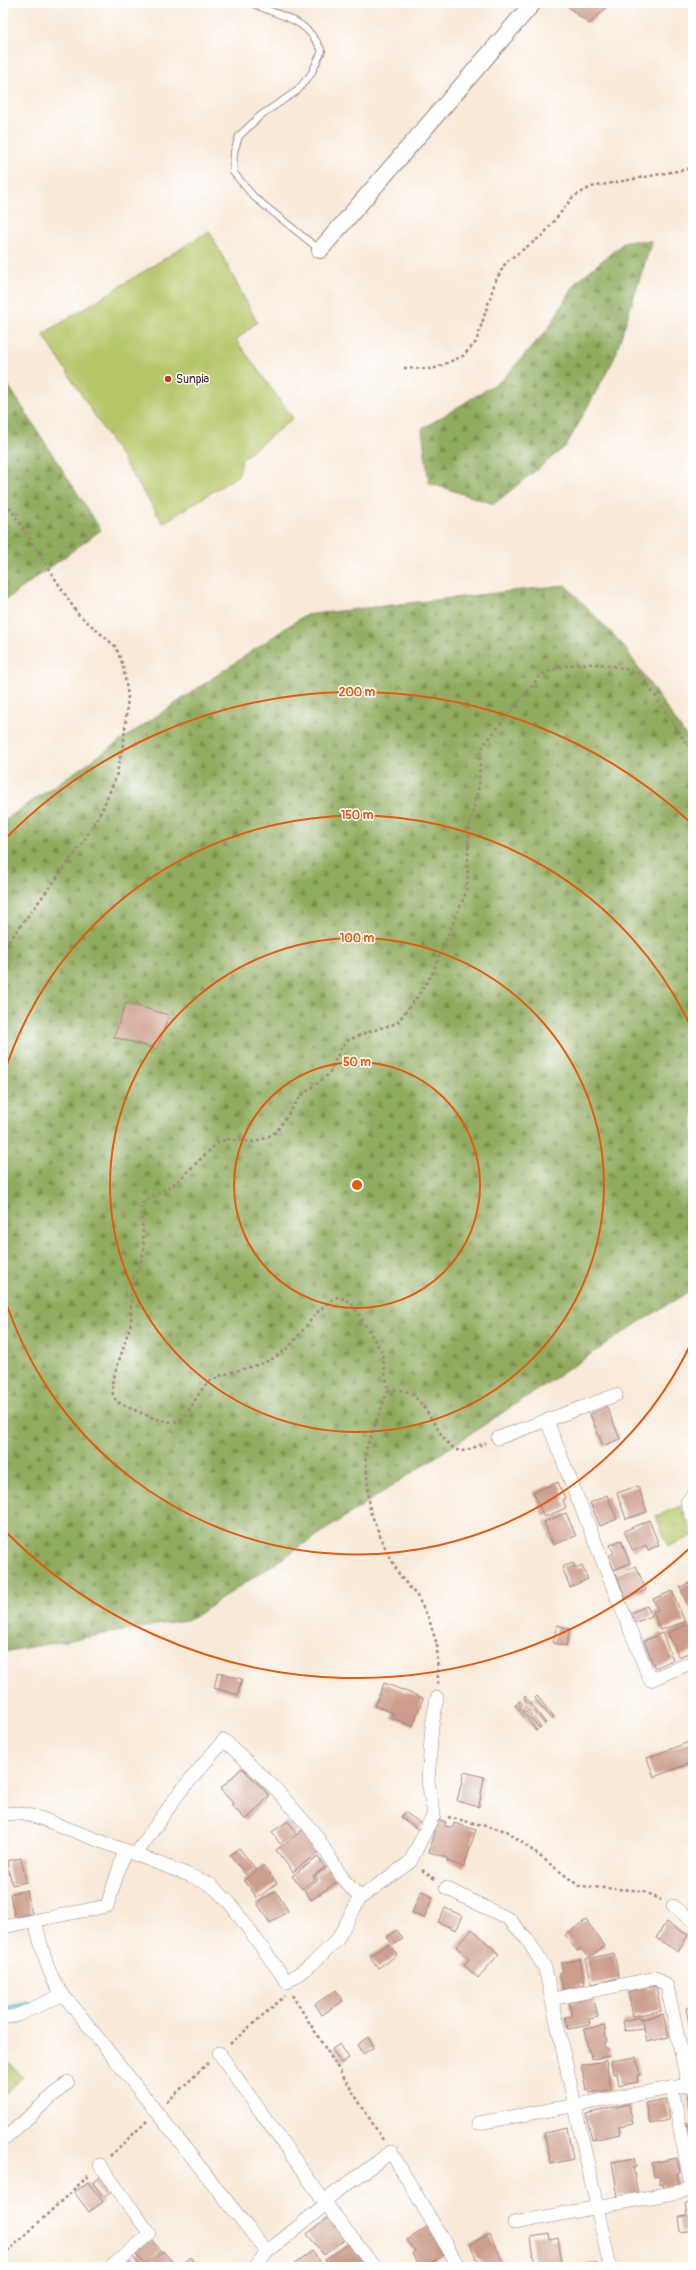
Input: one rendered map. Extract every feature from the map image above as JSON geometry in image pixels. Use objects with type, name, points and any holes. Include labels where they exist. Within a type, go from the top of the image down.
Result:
[{"type":"street","points":[[320,250],[533,3]]},
{"type":"street","points":[[498,1438],[616,1395]]},
{"type":"street","points":[[547,1421],[650,1680],[693,1662]]},
{"type":"street","points":[[693,1495],[687,1502],[693,1517]]},
{"type":"street","points":[[3,1814],[19,1813],[40,1818],[131,1852],[210,1886],[229,1902],[287,1982],[312,1964],[337,1940],[360,1898],[410,1862],[434,1814],[428,1781],[432,1726],[437,1698]]},
{"type":"street","points":[[3,1927],[107,1906],[131,1852],[224,1740],[276,1789],[315,1834],[343,1879],[360,1898]]},
{"type":"street","points":[[446,1888],[509,1919],[527,1939],[545,1968],[610,2267]]},
{"type":"street","points":[[673,1906],[693,1921]]},
{"type":"street","points":[[35,1921],[48,1972],[62,1995],[77,2010],[263,2262],[326,2202],[391,2152],[459,2267]]},
{"type":"street","points":[[478,2124],[691,2084],[667,1986],[656,1978],[552,1999]]},
{"type":"street","points":[[3,2018],[18,2015],[62,1995]]},
{"type":"street","points":[[219,2054],[374,2267]]},
{"type":"street","points":[[3,2140],[68,2082]]},
{"type":"street","points":[[514,2222],[692,2189],[672,2088]]},
{"type":"street","points":[[100,2165],[150,2234],[111,2267]]},
{"type":"lane","points":[[251,3],[294,19],[314,35],[322,51],[312,74],[297,92],[261,115],[239,136],[234,152],[233,172],[254,198],[320,250]]},
{"type":"path","points":[[404,368],[433,370],[463,356],[476,342],[495,282],[506,262],[543,235],[573,197],[591,187],[693,168]]},
{"type":"path","points":[[3,497],[77,613],[116,647],[123,666],[128,696],[124,739],[116,777],[103,808],[80,847],[3,949]]},
{"type":"path","points":[[437,1698],[439,1675],[437,1645],[429,1619],[417,1596],[400,1576],[384,1545],[370,1511],[365,1472],[365,1452],[388,1390],[382,1352],[353,1306],[347,1300],[337,1297],[327,1301],[293,1343],[279,1354],[260,1365],[210,1381],[187,1412],[176,1421],[166,1422],[117,1402],[113,1396],[112,1383],[131,1323],[131,1283],[141,1262],[144,1249],[141,1204],[177,1182],[216,1144],[226,1139],[254,1142],[266,1138],[276,1132],[301,1096],[329,1074],[341,1048],[347,1041],[362,1034],[397,1023],[417,997],[431,976],[467,890],[469,827],[480,786],[480,755],[483,746],[539,676],[550,669],[577,664],[602,665],[632,671],[642,676],[684,740],[693,749]]},
{"type":"path","points":[[388,1390],[405,1390],[413,1395],[422,1403],[445,1439],[454,1448],[462,1451],[498,1438]]},
{"type":"path","points":[[434,1814],[507,1831],[579,1886],[644,1891],[673,1906]]},
{"type":"path","points":[[410,1862],[446,1888]]},
{"type":"path","points":[[287,1982],[290,1992],[391,2152]]},
{"type":"green space","name":"Sunpia","points":[[209,231],[257,322],[236,340],[293,418],[242,459],[239,475],[163,523],[43,334]]},
{"type":"green space","points":[[626,241],[652,241],[614,359],[566,446],[494,504],[429,483],[422,429],[502,380],[547,330],[576,282]]},
{"type":"green space","points":[[3,377],[101,530],[3,602]]},
{"type":"green space","points":[[565,585],[622,644],[693,746],[693,1289],[641,1321],[191,1619],[3,1652],[3,821],[305,615]]},
{"type":"green space","points":[[681,1506],[693,1536],[668,1546],[656,1516]]},
{"type":"green space","points":[[3,2056],[23,2077],[3,2096]]},
{"type":"building","points":[[570,3],[606,3],[608,6],[589,24],[567,6]]},
{"type":"building","points":[[126,1003],[169,1015],[157,1049],[114,1037]]},
{"type":"building","points":[[607,1407],[620,1439],[603,1446],[590,1414]]},
{"type":"building","points":[[558,1482],[565,1498],[563,1500],[566,1508],[544,1517],[533,1492]]},
{"type":"building","points":[[638,1486],[647,1512],[626,1519],[617,1493]]},
{"type":"building","points":[[607,1495],[617,1519],[600,1526],[590,1503]]},
{"type":"building","points":[[566,1513],[576,1536],[553,1545],[544,1522]]},
{"type":"building","points":[[649,1520],[659,1545],[648,1550],[646,1545],[633,1551],[624,1531]]},
{"type":"building","points":[[621,1540],[630,1563],[614,1570],[608,1556],[614,1553],[610,1545]]},
{"type":"building","points":[[573,1563],[576,1569],[582,1566],[588,1579],[570,1587],[562,1567]]},
{"type":"building","points":[[636,1566],[646,1590],[626,1598],[616,1574]]},
{"type":"building","points":[[693,1581],[693,1605],[688,1607],[680,1587]]},
{"type":"building","points":[[672,1591],[685,1622],[660,1630],[653,1612],[658,1610],[653,1599]]},
{"type":"building","points":[[647,1606],[652,1616],[634,1623],[630,1613]]},
{"type":"building","points":[[689,1624],[693,1634],[693,1651],[679,1657],[668,1633]]},
{"type":"building","points":[[557,1625],[570,1629],[566,1646],[553,1643]]},
{"type":"building","points":[[662,1633],[673,1660],[655,1668],[644,1641]]},
{"type":"building","points":[[218,1672],[242,1679],[238,1695],[214,1688]]},
{"type":"building","points":[[384,1683],[423,1698],[413,1726],[392,1718],[393,1713],[375,1706]]},
{"type":"building","points":[[525,1696],[546,1723],[545,1724],[524,1698]]},
{"type":"building","points":[[537,1696],[554,1717],[552,1719],[535,1698]]},
{"type":"building","points":[[520,1701],[541,1727],[539,1728],[518,1702]]},
{"type":"building","points":[[517,1704],[537,1730],[536,1731],[515,1705]]},
{"type":"building","points":[[689,1742],[693,1751],[693,1762],[654,1777],[647,1758]]},
{"type":"building","points":[[242,1768],[270,1796],[246,1820],[231,1805],[233,1803],[220,1789]]},
{"type":"building","points":[[464,1772],[484,1777],[479,1807],[457,1801]]},
{"type":"building","points":[[405,1812],[423,1825],[419,1830],[401,1817]]},
{"type":"building","points":[[435,1818],[446,1822],[445,1826],[453,1828],[454,1823],[476,1830],[464,1867],[447,1861],[448,1858],[429,1852],[435,1832],[431,1831]]},
{"type":"building","points":[[288,1821],[296,1832],[280,1844],[272,1832]]},
{"type":"building","points":[[304,1829],[320,1851],[293,1872],[276,1850]]},
{"type":"building","points":[[239,1848],[255,1868],[246,1875],[230,1855]]},
{"type":"building","points":[[318,1857],[325,1867],[313,1876],[315,1879],[302,1889],[292,1876]]},
{"type":"building","points":[[21,1858],[26,1882],[12,1885],[7,1861]]},
{"type":"building","points":[[263,1865],[277,1883],[257,1898],[244,1880]]},
{"type":"building","points":[[328,1866],[338,1881],[311,1900],[304,1890],[318,1880],[315,1876]]},
{"type":"building","points":[[27,1890],[32,1914],[15,1917],[10,1894]]},
{"type":"building","points":[[276,1891],[288,1911],[270,1923],[257,1903]]},
{"type":"building","points":[[421,1891],[433,1897],[424,1918],[412,1913]]},
{"type":"building","points":[[445,1908],[463,1916],[456,1930],[438,1922]]},
{"type":"building","points":[[586,1920],[605,1946],[589,1957],[580,1949],[577,1951],[565,1935]]},
{"type":"building","points":[[666,1922],[688,1935],[678,1952],[656,1938]]},
{"type":"building","points":[[472,1929],[499,1954],[478,1978],[464,1965],[469,1959],[456,1947]]},
{"type":"building","points":[[397,1930],[403,1939],[393,1945],[387,1937]]},
{"type":"building","points":[[389,1944],[397,1955],[378,1968],[370,1956]]},
{"type":"building","points":[[614,1953],[619,1978],[592,1984],[586,1959]]},
{"type":"building","points":[[580,1959],[585,1984],[563,1989],[559,1973],[563,1972],[561,1963]]},
{"type":"building","points":[[656,1986],[661,2011],[633,2016],[628,1992]]},
{"type":"building","points":[[336,1990],[343,2001],[322,2015],[315,2004]]},
{"type":"building","points":[[593,1995],[598,2017],[589,2019],[590,2025],[568,2029],[565,2017],[572,2016],[569,2003]]},
{"type":"building","points":[[693,2007],[693,2035],[691,2035],[686,2008]]},
{"type":"building","points":[[663,2014],[669,2037],[647,2042],[642,2019]]},
{"type":"building","points":[[641,2017],[644,2029],[625,2031],[623,2021]]},
{"type":"building","points":[[604,2026],[607,2042],[604,2042],[605,2048],[608,2048],[610,2056],[592,2059],[591,2053],[589,2053],[584,2029]]},
{"type":"building","points":[[368,2037],[374,2047],[363,2054],[357,2045]]},
{"type":"building","points":[[340,2044],[349,2058],[341,2063],[332,2049]]},
{"type":"building","points":[[636,2057],[640,2075],[637,2075],[638,2082],[619,2086],[617,2073],[613,2074],[611,2061]]},
{"type":"building","points":[[606,2061],[611,2090],[590,2093],[589,2090],[586,2090],[581,2065]]},
{"type":"building","points":[[693,2095],[693,2117],[692,2117],[688,2096]]},
{"type":"building","points":[[665,2099],[669,2120],[650,2124],[645,2103]]},
{"type":"building","points":[[629,2104],[633,2124],[619,2127],[620,2134],[592,2140],[586,2114]]},
{"type":"building","points":[[693,2124],[693,2138],[689,2139],[685,2126]]},
{"type":"building","points":[[567,2128],[573,2159],[551,2164],[544,2133]]},
{"type":"building","points":[[634,2158],[636,2167],[633,2167],[638,2194],[618,2197],[612,2162]]},
{"type":"building","points":[[677,2158],[680,2172],[677,2173],[679,2185],[664,2188],[663,2184],[660,2185],[659,2176],[654,2177],[652,2163]]},
{"type":"building","points":[[104,2174],[115,2189],[103,2197],[93,2183]]},
{"type":"building","points":[[88,2182],[103,2202],[89,2212],[74,2192]]},
{"type":"building","points":[[693,2202],[693,2230],[681,2232],[679,2217],[687,2216],[685,2204]]},
{"type":"building","points":[[329,2217],[346,2239],[324,2255],[307,2234]]},
{"type":"building","points":[[429,2226],[447,2253],[426,2267],[420,2267],[412,2254],[415,2252],[407,2240]]},
{"type":"building","points":[[489,2234],[505,2267],[486,2267],[486,2265],[476,2258],[470,2244]]},
{"type":"building","points":[[549,2234],[550,2240],[558,2238],[562,2263],[535,2267],[531,2237]]},
{"type":"building","points":[[148,2236],[161,2250],[145,2264],[136,2255],[138,2253],[134,2248]]},
{"type":"building","points":[[693,2236],[693,2252],[692,2252],[689,2237]]},
{"type":"building","points":[[353,2241],[371,2267],[330,2267],[325,2260]]},
{"type":"building","points":[[163,2251],[177,2267],[149,2267],[147,2265]]},
{"type":"building","points":[[312,2251],[320,2261],[311,2267],[290,2267]]},
{"type":"building","points":[[130,2254],[141,2267],[118,2267]]},
{"type":"building","points":[[191,2257],[199,2267],[180,2266]]},
{"type":"building","points":[[597,2263],[597,2267],[575,2267],[575,2266]]},
{"type":"waterway","points":[[3,2009],[28,2004]]},
{"type":"place","name":"Sunpia","points":[[168,379]]}]
